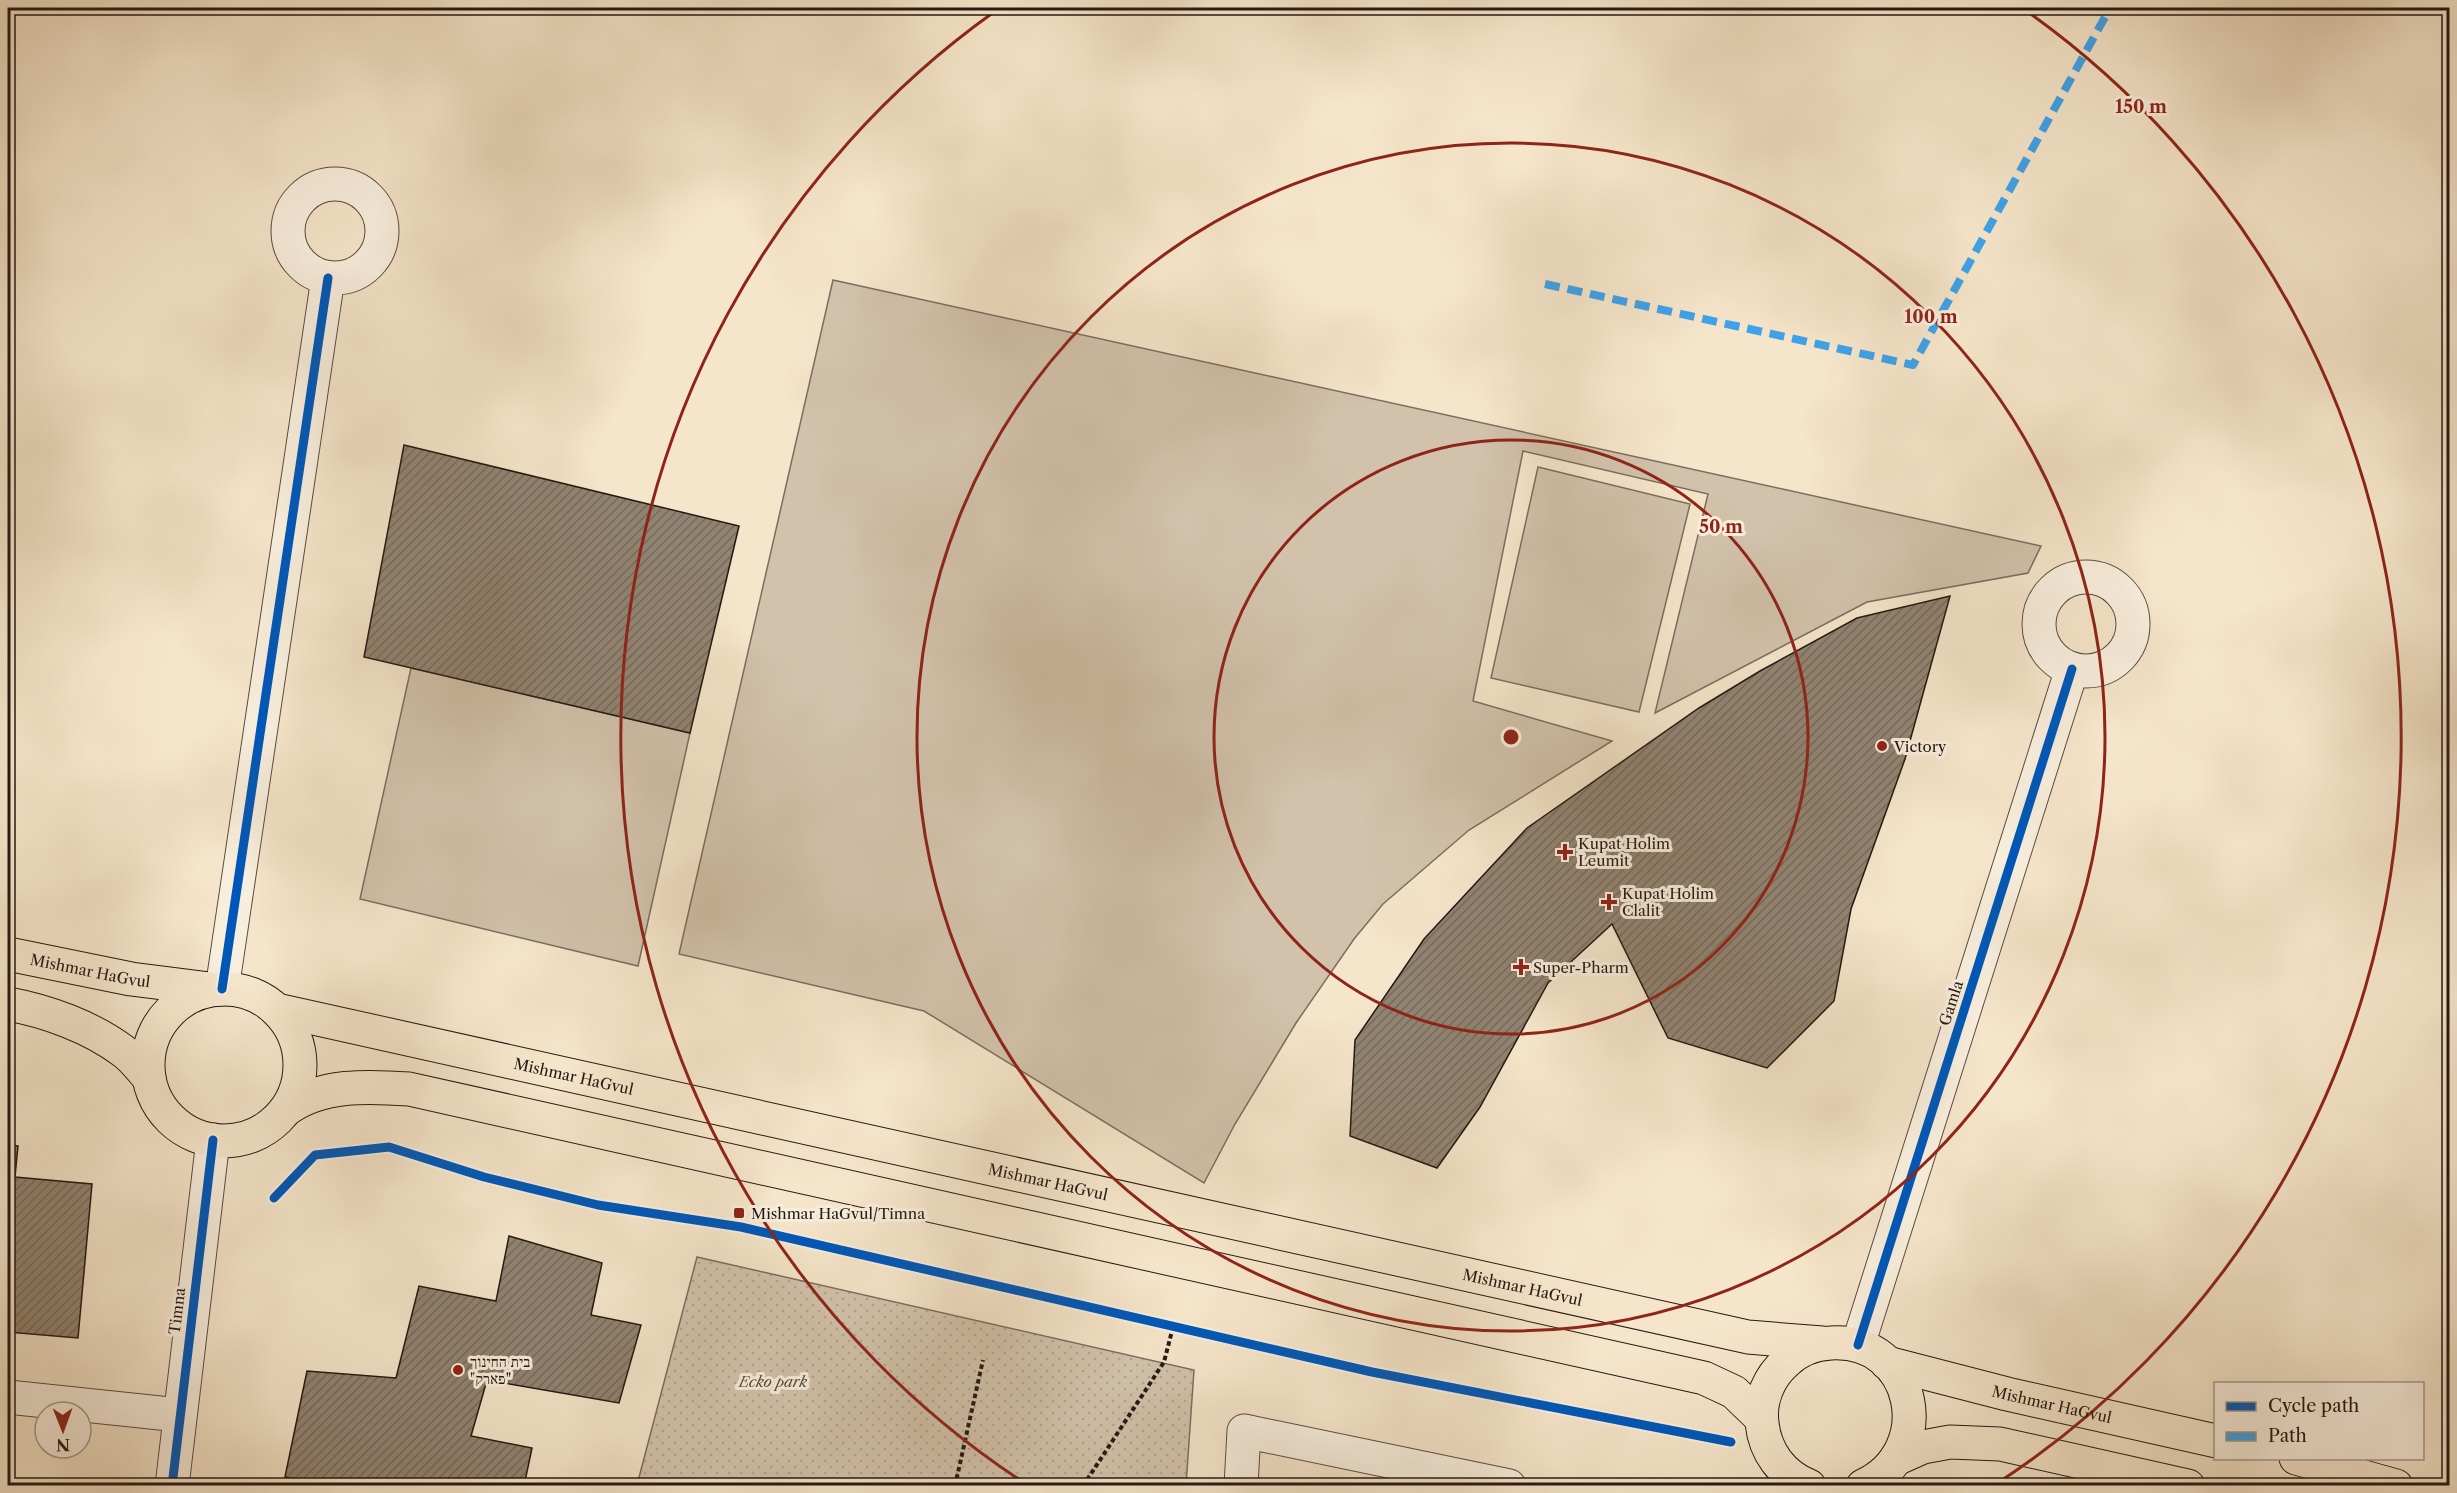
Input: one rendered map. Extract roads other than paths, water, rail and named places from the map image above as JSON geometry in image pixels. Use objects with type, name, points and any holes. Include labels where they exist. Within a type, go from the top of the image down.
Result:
[{"type":"main road","name":"Mishmar HaGvul","points":[[8,954],[131,979],[216,989]]},
{"type":"main road","points":[[286,1109],[297,1088],[300,1076],[300,1051],[291,1028],[268,1002],[247,992],[216,989],[177,1004],[155,1031],[148,1054],[148,1078],[156,1101],[171,1119],[190,1133],[213,1140],[238,1140],[250,1136],[270,1125],[286,1109],[301,1099],[336,1089],[378,1087],[418,1091],[1704,1378],[1734,1392],[1761,1418]]},
{"type":"main road","points":[[8,1004],[83,1027],[125,1052],[148,1078]]},
{"type":"main road","name":"Mishmar HaGvul","points":[[277,1010],[1748,1337],[1858,1346]]},
{"type":"main road","points":[[1809,1485],[1793,1477],[1776,1462],[1765,1441],[1761,1418],[1762,1406],[1769,1383],[1782,1365],[1800,1351],[1822,1343]]},
{"type":"main road","points":[[1858,1346],[1887,1363],[1901,1381],[1910,1415],[1907,1439],[1896,1460],[1881,1476],[1863,1485]]},
{"type":"main road","name":"Mishmar HaGvul","points":[[1887,1363],[2007,1394],[2214,1441]]},
{"type":"main road","points":[[1896,1460],[1923,1447],[1950,1442],[2000,1444],[2188,1485]]},
{"type":"main road","points":[[2303,1460],[2396,1485]]},
{"type":"street","points":[[216,989],[328,278]]},
{"type":"street","name":"Gamla","points":[[1858,1346],[2072,669]]},
{"type":"street","name":"Timna","points":[[172,1485],[213,1140]]},
{"type":"street","points":[[8,1397],[179,1415]]},
{"type":"street","points":[[1241,1485],[1244,1431],[1509,1485]]},
{"type":"place","name":"Victory","points":[[1882,746]]},
{"type":"place","name":"Kupat Holim Leumit","points":[[1565,852]]},
{"type":"place","name":"Kupat Holim Clalit","points":[[1609,902]]},
{"type":"place","name":"Super-Pharm","points":[[1521,967]]},
{"type":"place","name":"Mishmar HaGvul/Timna","points":[[739,1213]]},
{"type":"place","name":"בית החינוך \"פארק\"","points":[[458,1370]]},
{"type":"park label","name":"Ecko park","points":[[773,1381]]}]
